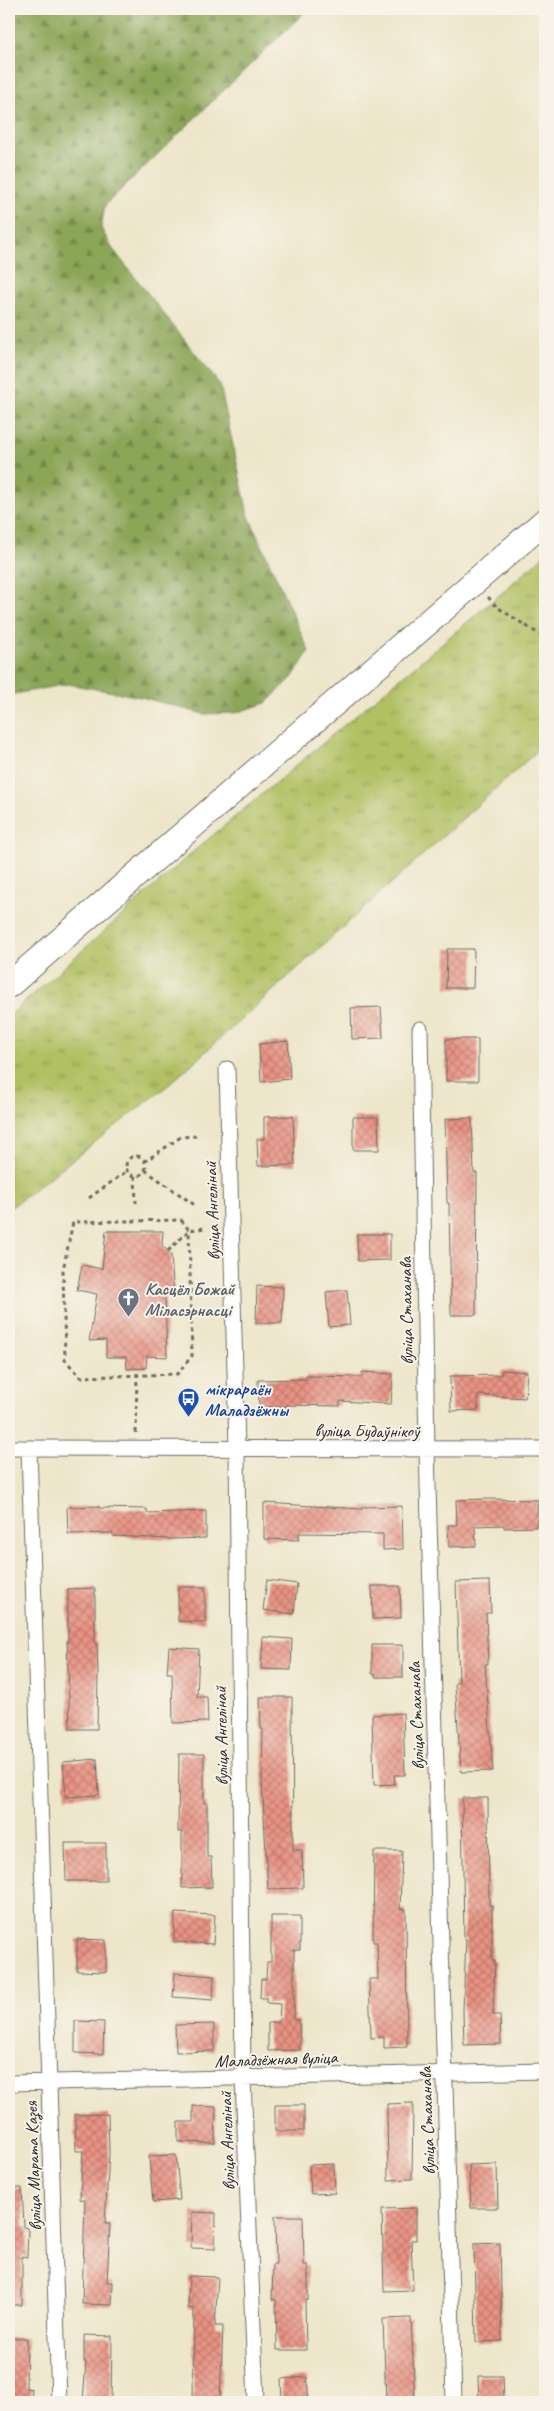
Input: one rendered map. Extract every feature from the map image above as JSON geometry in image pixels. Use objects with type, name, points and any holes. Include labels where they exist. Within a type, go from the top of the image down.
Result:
[{"type":"highway","points":[[9,985],[545,522]]},
{"type":"street","name":"вуліца Стаханава","points":[[420,1029],[427,1450],[454,2402]]},
{"type":"street","name":"вуліца Ангелінай","points":[[226,1069],[237,1448],[243,2079],[256,2402]]},
{"type":"street","name":"вуліца Будаўнікоў","points":[[9,1448],[545,1449]]},
{"type":"street","name":"вуліца Марата Казея","points":[[30,1448],[59,2402]]},
{"type":"street","name":"Маладзёжная вуліца","points":[[9,2083],[545,2071]]},
{"type":"path","points":[[475,582],[497,607],[545,638]]},
{"type":"path","points":[[144,1162],[181,1137],[198,1136]]},
{"type":"path","points":[[89,1198],[127,1171],[128,1161],[136,1156],[144,1162],[145,1170],[196,1206]]},
{"type":"path","points":[[135,1176],[145,1170]]},
{"type":"path","points":[[127,1171],[135,1176]]},
{"type":"path","points":[[135,1176],[136,1203]]},
{"type":"path","points":[[181,1220],[189,1230],[192,1356],[177,1374],[137,1376],[81,1377],[65,1360],[63,1270],[73,1222],[181,1220]]},
{"type":"path","points":[[168,1251],[189,1230],[206,1228]]},
{"type":"path","points":[[136,1448],[137,1369]]},
{"type":"green space","points":[[9,9],[308,9],[105,205],[101,228],[112,248],[220,385],[248,514],[309,651],[292,678],[266,703],[235,713],[203,714],[141,697],[68,684],[9,695]]},
{"type":"green space","points":[[545,554],[545,744],[171,1083],[9,1209],[9,1016],[194,851],[497,597]]},
{"type":"green space","points":[[9,1298],[13,1433],[9,1433]]},
{"type":"building","points":[[447,949],[474,949],[473,988],[446,988]]},
{"type":"building","points":[[381,1007],[383,1038],[352,1039],[351,1008]]},
{"type":"building","points":[[446,1039],[478,1039],[478,1081],[446,1081]]},
{"type":"building","points":[[288,1041],[290,1079],[261,1082],[259,1044]]},
{"type":"building","points":[[293,1116],[295,1165],[258,1166],[257,1139],[264,1139],[264,1117]]},
{"type":"building","points":[[353,1117],[378,1117],[379,1150],[353,1150]]},
{"type":"building","points":[[472,1118],[474,1173],[477,1173],[476,1315],[451,1315],[445,1119]]},
{"type":"building","name":"Касцёл Божай Міласэрнасці","points":[[106,1231],[163,1231],[162,1245],[171,1255],[174,1296],[165,1296],[167,1357],[147,1356],[146,1368],[127,1369],[126,1357],[106,1357],[106,1340],[89,1341],[97,1294],[77,1290],[82,1265],[102,1269]]},
{"type":"building","points":[[357,1234],[390,1234],[390,1260],[358,1261]]},
{"type":"building","points":[[257,1286],[283,1287],[282,1323],[256,1323]]},
{"type":"building","points":[[347,1290],[350,1325],[329,1327],[326,1292]]},
{"type":"building","points":[[502,1370],[527,1372],[525,1398],[478,1395],[478,1410],[451,1411],[450,1376],[501,1375]]},
{"type":"building","points":[[362,1372],[393,1374],[391,1404],[340,1401],[340,1406],[286,1405],[286,1407],[259,1407],[258,1380],[306,1379],[306,1376],[362,1377]]},
{"type":"building","points":[[456,1500],[538,1500],[536,1527],[504,1528],[504,1525],[475,1526],[476,1546],[449,1547],[448,1525],[457,1525]]},
{"type":"building","points":[[264,1503],[362,1509],[362,1507],[402,1506],[403,1549],[383,1550],[383,1534],[299,1533],[299,1540],[264,1539]]},
{"type":"building","points":[[99,1506],[99,1508],[147,1509],[147,1513],[206,1511],[206,1538],[171,1539],[113,1536],[113,1533],[68,1534],[67,1507]]},
{"type":"building","points":[[267,1580],[297,1584],[294,1614],[263,1610]]},
{"type":"building","points":[[490,1581],[491,1613],[486,1613],[488,1664],[485,1664],[493,1771],[461,1772],[455,1683],[459,1682],[456,1582]]},
{"type":"building","points":[[372,1586],[400,1586],[401,1618],[373,1619]]},
{"type":"building","points":[[178,1587],[205,1587],[205,1622],[178,1621]]},
{"type":"building","points":[[95,1588],[95,1643],[97,1643],[98,1674],[97,1729],[70,1729],[67,1640],[68,1589]]},
{"type":"building","points":[[263,1637],[292,1639],[291,1670],[261,1669]]},
{"type":"building","points":[[372,1645],[403,1645],[403,1677],[375,1677],[375,1674],[372,1674]]},
{"type":"building","points":[[169,1647],[199,1649],[197,1697],[207,1697],[208,1722],[173,1723],[172,1673],[167,1673]]},
{"type":"building","points":[[260,1697],[292,1697],[293,1850],[302,1850],[303,1888],[268,1889],[262,1780],[263,1729],[261,1729]]},
{"type":"building","points":[[403,1713],[405,1775],[394,1775],[395,1784],[374,1785],[372,1715]]},
{"type":"building","points":[[179,1754],[204,1754],[204,1803],[207,1803],[207,1857],[211,1857],[212,1887],[182,1888],[182,1832],[178,1832]]},
{"type":"building","points":[[97,1759],[99,1795],[66,1797],[63,1762]]},
{"type":"building","points":[[462,1798],[488,1798],[489,1905],[492,1905],[492,1960],[495,1961],[493,2015],[500,2015],[501,2044],[464,2045],[463,2010],[466,1939],[464,1939]]},
{"type":"building","points":[[65,1843],[106,1843],[106,1881],[66,1881]]},
{"type":"building","points":[[374,1851],[402,1851],[400,1909],[406,1909],[407,2047],[384,2048],[384,2037],[371,2038],[369,1979],[378,1979],[377,1942],[373,1942]]},
{"type":"building","points":[[175,1913],[215,1915],[213,1944],[174,1942]]},
{"type":"building","points":[[271,1916],[300,1916],[300,1950],[294,1950],[294,2020],[299,2020],[300,2050],[268,2051],[268,2023],[279,2022],[280,2004],[267,2003],[267,1998],[260,1998],[261,1979],[266,1979],[267,1962],[271,1962]]},
{"type":"building","points":[[77,1939],[106,1940],[106,1972],[77,1971]]},
{"type":"building","points":[[175,1973],[214,1976],[213,2000],[173,1997]]},
{"type":"building","points":[[75,2021],[104,2022],[103,2054],[75,2053]]},
{"type":"building","points":[[214,2024],[214,2051],[176,2052],[175,2025]]},
{"type":"building","points":[[413,2103],[412,2179],[388,2180],[387,2104]]},
{"type":"building","points":[[275,2105],[304,2105],[304,2131],[275,2131]]},
{"type":"building","points":[[193,2106],[216,2107],[215,2143],[178,2142],[178,2122],[193,2122]]},
{"type":"building","points":[[108,2114],[109,2153],[105,2223],[110,2223],[107,2282],[113,2282],[112,2305],[82,2304],[85,2200],[80,2199],[83,2151],[76,2151],[75,2115]]},
{"type":"building","points":[[176,2155],[180,2200],[153,2202],[149,2156]]},
{"type":"building","points":[[334,2164],[335,2193],[311,2194],[309,2165]]},
{"type":"building","points":[[497,2164],[498,2208],[471,2208],[469,2165]]},
{"type":"building","points":[[9,2188],[22,2188],[24,2227],[28,2228],[27,2257],[22,2256],[22,2305],[9,2305]]},
{"type":"building","points":[[416,2208],[416,2240],[411,2240],[413,2290],[384,2291],[382,2209]]},
{"type":"building","points":[[192,2212],[216,2213],[215,2249],[191,2248]]},
{"type":"building","points":[[275,2216],[303,2216],[304,2265],[308,2265],[308,2300],[305,2300],[306,2350],[277,2350],[276,2300],[272,2299],[273,2264],[276,2264]]},
{"type":"building","points":[[500,2243],[502,2341],[476,2342],[474,2244]]},
{"type":"building","points":[[189,2276],[218,2277],[215,2326],[223,2326],[220,2402],[193,2402],[194,2309],[188,2308]]},
{"type":"building","points":[[411,2318],[415,2402],[386,2402],[383,2319]]},
{"type":"building","points":[[84,2335],[112,2336],[111,2402],[83,2402],[86,2362],[84,2362]]},
{"type":"building","points":[[9,2338],[27,2338],[26,2388],[32,2389],[31,2402],[9,2402]]},
{"type":"building","points":[[478,2376],[503,2376],[504,2402],[479,2402]]},
{"type":"building","points":[[307,2377],[309,2402],[282,2402],[281,2379]]},
{"type":"place","name":"Касцёл Божай Міласэрнасці","points":[[129,1318]]},
{"type":"place","name":"мікрараён Маладзёжны","points":[[189,1418]]}]
